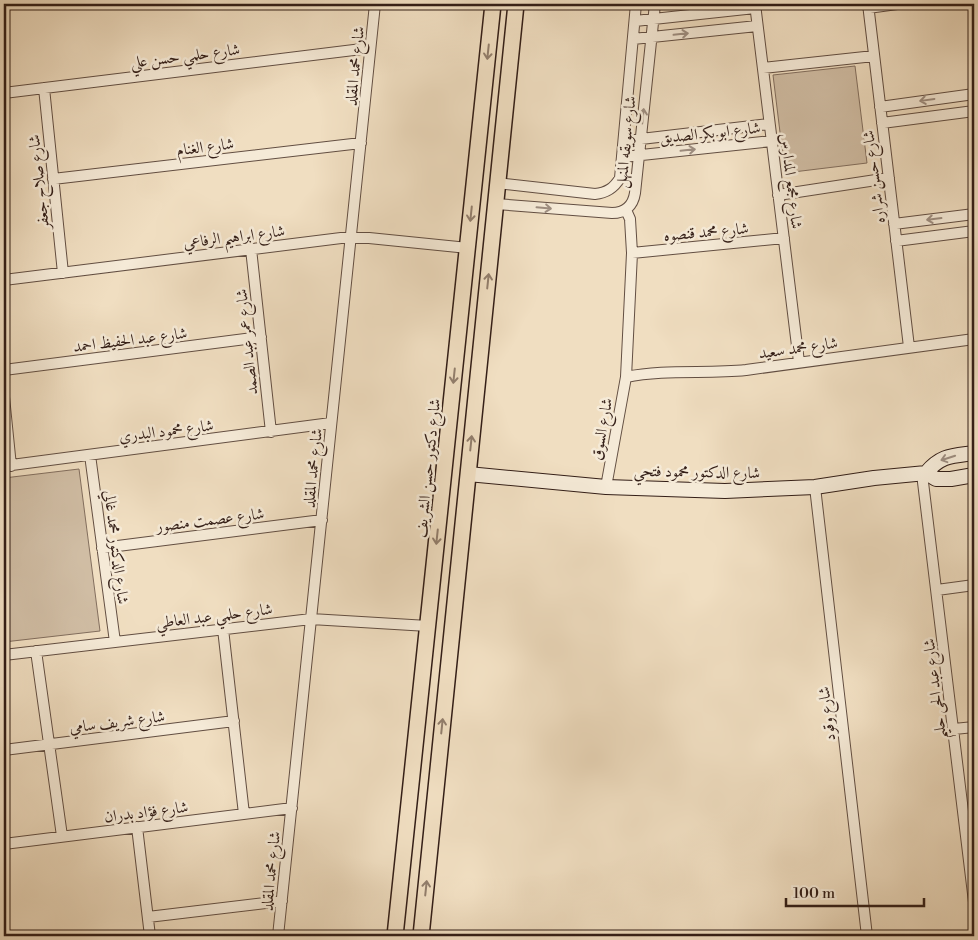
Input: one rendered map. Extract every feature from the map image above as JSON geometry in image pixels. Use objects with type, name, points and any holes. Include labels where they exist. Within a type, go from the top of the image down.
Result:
[{"type":"main road","name":"شارع دكتور حسن الشريف","points":[[395,936],[493,4]]},
{"type":"main road","points":[[420,936],[516,4]]},
{"type":"main road","points":[[435,559],[459,561]]},
{"type":"main road","points":[[420,699],[444,701]]},
{"type":"street","name":"شارع محمد المقلد","points":[[278,936],[375,4]]},
{"type":"street","name":"شارع سويقه المنهل","points":[[497,183],[600,194],[613,187],[620,178],[636,4]]},
{"type":"street","name":"شارع سويقه المنهل","points":[[496,204],[612,213],[626,210],[634,197],[655,4]]},
{"type":"street","points":[[868,6],[897,4]]},
{"type":"street","points":[[634,21],[755,6]]},
{"type":"street","name":"شارع مجمع المدارس","points":[[755,6],[799,362]]},
{"type":"street","name":"شارع حسن شراره","points":[[868,6],[909,347]]},
{"type":"street","points":[[633,39],[757,26]]},
{"type":"street","name":"شارع حلمي حسن علي","points":[[4,93],[370,48]]},
{"type":"street","points":[[762,68],[874,56]]},
{"type":"street","name":"شارع صلاح جعفر","points":[[44,88],[63,273]]},
{"type":"street","points":[[880,107],[974,94]]},
{"type":"street","points":[[882,124],[974,111]]},
{"type":"street","name":"شارع ابو بكر الصديق","points":[[624,141],[769,124]]},
{"type":"street","name":"شارع ابو بكر الصديق","points":[[622,157],[772,141]]},
{"type":"street","name":"شارع الغنام","points":[[53,179],[361,143]]},
{"type":"street","points":[[778,195],[889,178]]},
{"type":"street","name":"شارع السوق","points":[[606,487],[626,377],[632,253],[631,227],[626,210]]},
{"type":"street","points":[[894,224],[974,214]]},
{"type":"street","points":[[896,241],[974,231]]},
{"type":"street","name":"شارع ابراهيم الرفاعي","points":[[4,280],[351,238],[468,248]]},
{"type":"street","name":"شارع محمد قنصوه","points":[[632,253],[784,238]]},
{"type":"street","name":"شارع عمر عبد الصمد","points":[[251,249],[272,432]]},
{"type":"street","name":"شارع عبد الحفيظ احمد","points":[[4,370],[261,337]]},
{"type":"street","name":"شارع محمد سعيد","points":[[626,377],[651,372],[721,372],[974,339]]},
{"type":"street","points":[[4,397],[7,466]]},
{"type":"street","name":"شارع محمود البدري","points":[[7,466],[332,423]]},
{"type":"street","points":[[924,473],[935,463],[948,457],[974,453]]},
{"type":"street","name":"شارع الدكتور محمد غالي","points":[[90,455],[114,642]]},
{"type":"street","name":"شارع الدكتور محمود فتحي","points":[[468,474],[606,487],[724,491],[815,488],[874,478],[924,473],[936,479],[951,479],[974,475]]},
{"type":"street","name":"شارع عبد الحى حليم","points":[[924,473],[954,729],[970,835],[974,902]]},
{"type":"street","name":"شارع وقود","points":[[815,488],[867,936]]},
{"type":"street","name":"شارع عصمت منصور","points":[[102,548],[322,520]]},
{"type":"street","points":[[937,590],[974,585]]},
{"type":"street","name":"شارع حلمي عبد العاطي","points":[[4,655],[311,619],[428,626]]},
{"type":"street","points":[[223,630],[244,814]]},
{"type":"street","points":[[36,651],[62,836]]},
{"type":"street","name":"شارع شريف سامي","points":[[4,750],[234,721]]},
{"type":"street","points":[[954,729],[974,727]]},
{"type":"street","name":"شارع فؤاد بدران","points":[[4,844],[292,808]]},
{"type":"street","points":[[137,827],[150,936]]},
{"type":"street","points":[[148,917],[282,900]]},
{"type":"shaded area","points":[[855,66],[867,163],[785,173],[773,75]]},
{"type":"shaded area","points":[[79,469],[100,631],[4,642],[4,478]]}]
